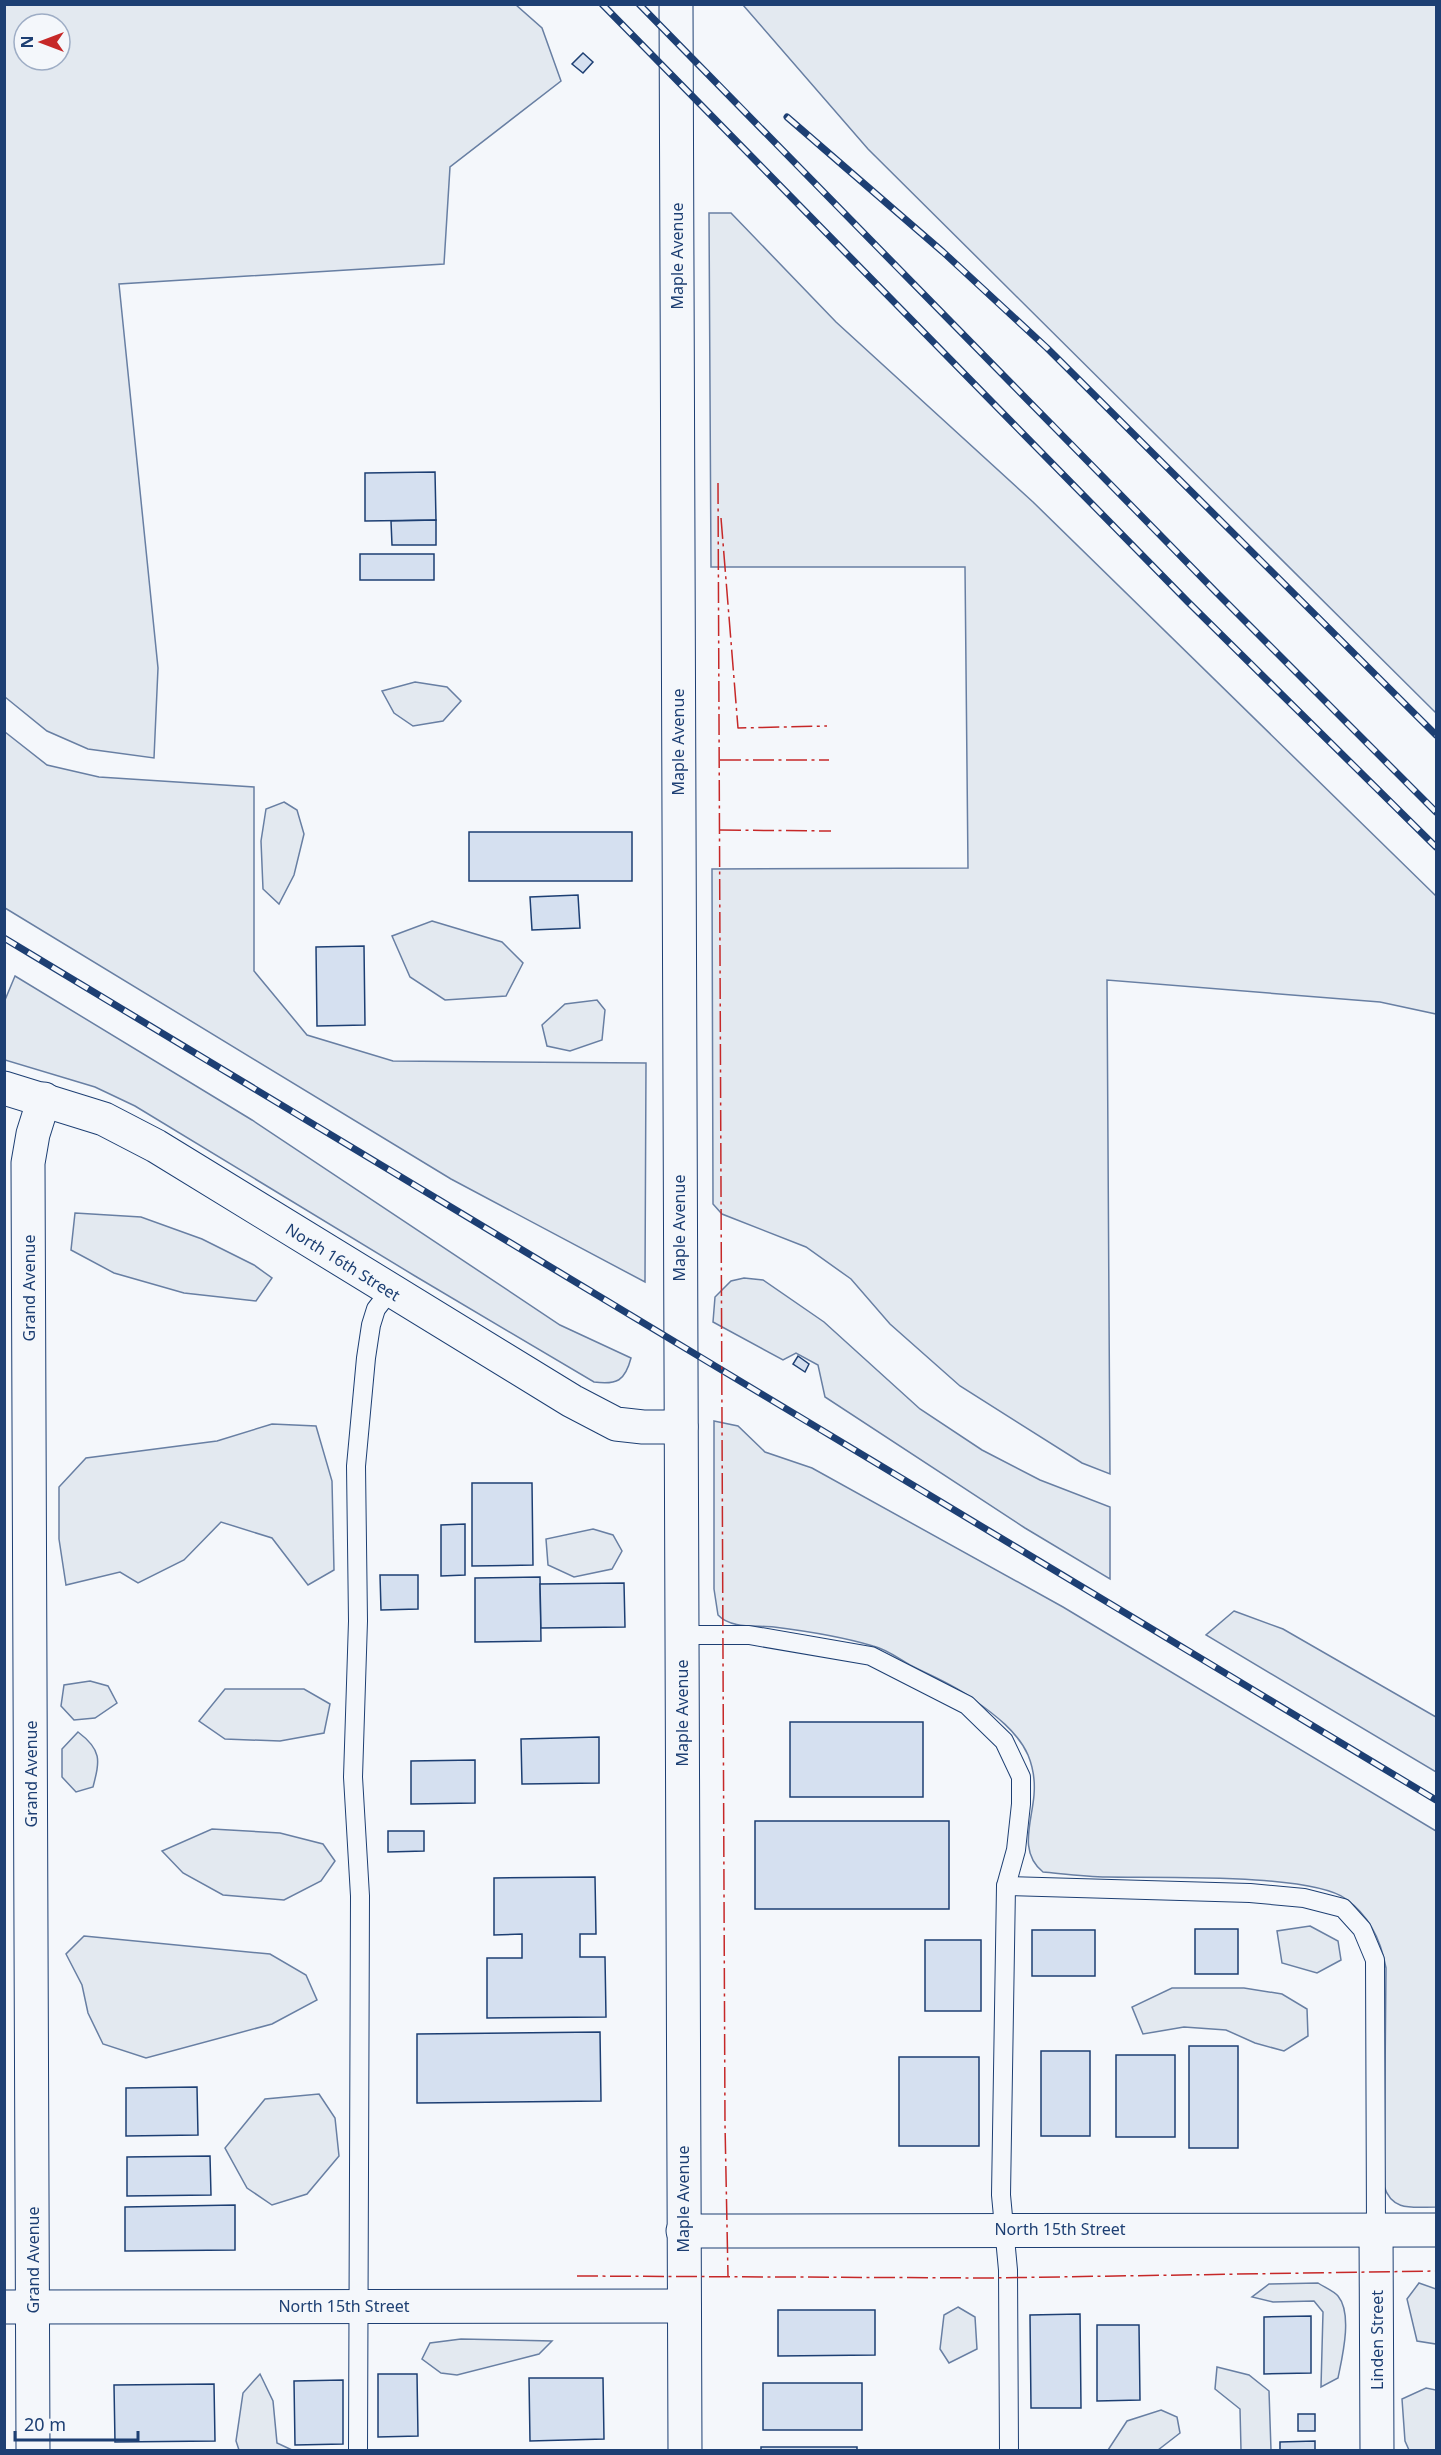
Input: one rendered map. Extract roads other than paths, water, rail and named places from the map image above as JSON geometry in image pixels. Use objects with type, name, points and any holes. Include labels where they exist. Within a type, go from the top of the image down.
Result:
[{"type":"street","name":"Maple Avenue","points":[[676,4],[684,2451]]},
{"type":"street","name":"North 16th Street","points":[[4,1088],[104,1119],[156,1146],[572,1401],[616,1424],[681,1427]]},
{"type":"street","name":"Grand Avenue","points":[[33,2451],[19,2307],[28,1163],[33,1134],[44,1099]]},
{"type":"street","name":"Linden Street","points":[[1376,2230],[1377,2451]]},
{"type":"street","name":"North 15th Street","points":[[683,2231],[1437,2230]]},
{"type":"street","name":"North 15th Street","points":[[19,2307],[684,2306]]},
{"type":"lane","points":[[358,2451],[360,1896],[353,1777],[358,1621],[356,1466],[371,1325],[376,1310],[390,1291]]},
{"type":"lane","points":[[681,1635],[749,1635],[871,1656],[967,1704],[1004,1741],[1020,1777],[1021,1804],[1016,1850],[1006,1886],[1001,2195],[1008,2270],[1009,2451]]},
{"type":"lane","points":[[1006,1886],[1250,1893],[1304,1898],[1343,1908],[1362,1929],[1375,1960],[1376,2230]]},
{"type":"railway","points":[[602,4],[1188,602],[1436,847]]},
{"type":"railway","points":[[639,4],[1215,591],[1436,812]]},
{"type":"railway","points":[[787,117],[943,252],[1047,348],[1436,735]]},
{"type":"railway","points":[[4,938],[1436,1800]]}]
